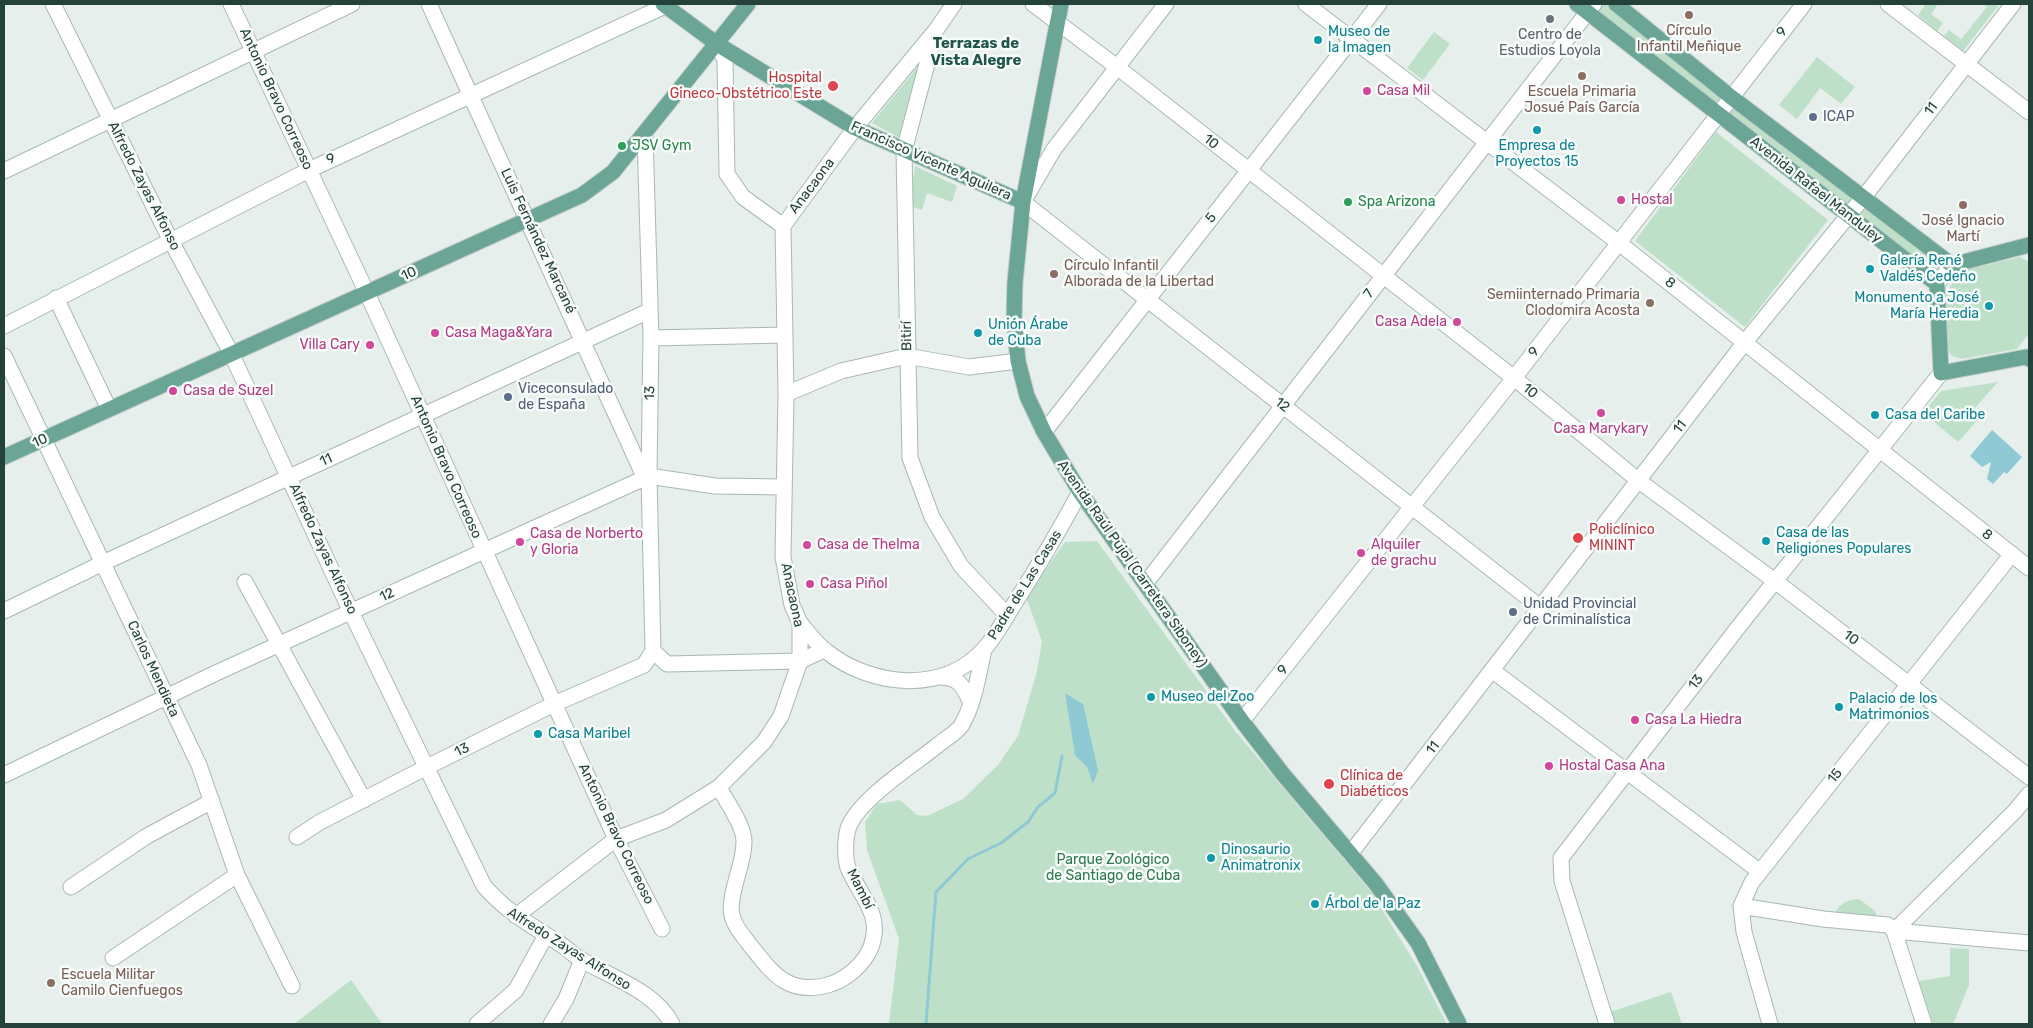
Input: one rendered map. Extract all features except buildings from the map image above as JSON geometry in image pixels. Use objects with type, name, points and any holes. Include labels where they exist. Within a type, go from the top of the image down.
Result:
[{"type":"main road","name":"10","points":[[4,457],[231,352],[367,293],[582,195],[598,185],[613,172],[645,135],[748,4]]},
{"type":"main road","name":"Avenida Raúl Pujol (Carretera Siboney)","points":[[1061,4],[1023,202],[1014,282],[1014,319],[1018,361],[1027,396],[1044,432],[1080,492],[1242,721],[1282,773],[1376,884],[1418,943],[1459,1024]]},
{"type":"main road","name":"Avenida Rafael Manduley","points":[[1616,4],[1731,97],[1952,265]]},
{"type":"main road","name":"Francisco Vicente Aguilera","points":[[664,5],[716,44],[855,128],[1023,202]]},
{"type":"main road","name":"Avenida Rafael Manduley","points":[[1586,7],[1848,216],[1937,284]]},
{"type":"main road","points":[[1952,265],[2029,245]]},
{"type":"main road","points":[[1937,284],[1941,373],[2028,356]]},
{"type":"street","name":"Alfredo Zayas Alfonso","points":[[53,4],[170,239],[231,352],[351,612],[425,768],[484,886],[503,908],[582,960],[653,1002],[672,1024]]},
{"type":"street","name":"Antonio Bravo Correoso","points":[[231,4],[367,293],[616,839],[662,929]]},
{"type":"street","points":[[4,171],[352,4]]},
{"type":"street","name":"Luis Fernández Marcané","points":[[429,4],[584,341],[641,470],[649,476]]},
{"type":"street","name":"Anacaona","points":[[516,916],[616,839],[666,820],[719,788],[764,742],[781,716],[800,660],[800,623],[792,605],[785,573],[786,394],[782,226],[855,128],[936,30],[954,4]]},
{"type":"street","name":"10","points":[[1033,4],[1117,67],[1514,378],[1639,481],[1776,581],[2029,777]]},
{"type":"street","points":[[1023,202],[1054,149],[1166,4]]},
{"type":"street","name":"8","points":[[1306,4],[1619,243],[2029,568]]},
{"type":"street","name":"5","points":[[1044,432],[1379,4]]},
{"type":"street","name":"9","points":[[1242,721],[1514,378],[1804,4]]},
{"type":"street","points":[[1888,4],[2029,112]]},
{"type":"street","name":"11","points":[[1350,854],[1745,342],[1864,197],[2013,4]]},
{"type":"street","name":"9","points":[[4,326],[170,239],[309,170],[664,5]]},
{"type":"street","name":"7","points":[[1145,584],[1486,143],[1586,7]]},
{"type":"street","name":"Bitirí","points":[[936,30],[904,151],[910,458],[932,517],[961,566],[1007,615]]},
{"type":"street","points":[[716,44],[725,60],[727,174],[743,197],[782,226]]},
{"type":"street","name":"13","points":[[297,837],[425,768],[554,704],[644,665],[653,651],[649,476],[651,338],[645,135]]},
{"type":"street","name":"12","points":[[1023,202],[1541,608]]},
{"type":"street","points":[[1937,284],[1952,265]]},
{"type":"street","points":[[56,298],[109,408]]},
{"type":"street","name":"11","points":[[4,611],[289,476],[649,311]]},
{"type":"street","points":[[651,338],[784,335]]},
{"type":"street","name":"Carlos Mendieta","points":[[4,356],[45,438],[199,765],[237,875],[292,986]]},
{"type":"street","points":[[786,394],[841,371],[907,356],[969,367],[1018,361]]},
{"type":"street","name":"13","points":[[1607,1024],[1562,880],[1561,858],[1626,771],[1879,448],[1941,373]]},
{"type":"street","points":[[649,476],[714,486],[784,488]]},
{"type":"street","name":"12","points":[[4,775],[278,644],[649,476]]},
{"type":"street","name":"Padre de Las Casas","points":[[800,623],[824,650],[854,668],[887,679],[905,682],[941,677],[956,670],[984,650],[1050,547],[1080,492]]},
{"type":"street","name":"15","points":[[1741,906],[1759,871],[2012,554]]},
{"type":"street","points":[[244,582],[364,800]]},
{"type":"street","points":[[653,651],[667,664],[800,660],[824,650]]},
{"type":"street","name":"Mambí","points":[[719,788],[740,827],[744,841],[731,908],[734,924],[774,975],[790,984],[806,988],[821,987],[839,981],[852,973],[863,960],[874,935],[874,920],[870,904],[848,869],[846,845],[849,827],[860,807],[960,727],[971,703],[984,650]]},
{"type":"street","points":[[1493,671],[1759,871]]},
{"type":"street","points":[[941,677],[954,678],[964,688],[971,703]]},
{"type":"street","points":[[1894,931],[2015,811],[2029,794]]},
{"type":"street","points":[[71,887],[147,836],[212,801]]},
{"type":"street","points":[[113,958],[237,875]]},
{"type":"street","points":[[1770,1024],[1744,932],[1741,906],[1824,919],[1888,925],[1894,931],[1924,1024]]},
{"type":"street","points":[[1894,931],[2029,943]]},
{"type":"street","points":[[477,1024],[516,990],[546,935]]},
{"type":"street","points":[[551,1024],[566,1000],[582,960]]},
{"type":"green space","points":[[1606,4],[1720,93],[1720,101],[1717,103],[1597,11],[1599,5]]},
{"type":"green space","points":[[1926,4],[1938,4],[1931,14],[1943,23],[1937,31],[1918,15]]},
{"type":"green space","points":[[1983,4],[1998,6],[1963,51],[1944,36],[1949,30],[1961,39],[1987,7]]},
{"type":"green space","points":[[1434,32],[1450,44],[1423,80],[1407,68]]},
{"type":"green space","points":[[1817,57],[1855,87],[1841,104],[1820,88],[1797,119],[1779,105]]},
{"type":"green space","points":[[920,64],[900,138],[872,123]]},
{"type":"green space","points":[[1733,106],[1853,199],[1850,204],[1846,205],[1730,117],[1729,110]]},
{"type":"green space","points":[[1716,132],[1828,220],[1745,327],[1635,241]]},
{"type":"green space","points":[[915,166],[957,186],[952,202],[927,193],[922,210],[910,206]]},
{"type":"green space","points":[[1865,207],[1940,264],[1938,272],[1933,273],[1859,218],[1858,211]]},
{"type":"green space","points":[[2020,257],[2029,262],[2029,333],[2017,349],[1962,359],[1952,356],[1947,349],[1946,292],[1961,271]]},
{"type":"green space","points":[[1998,382],[1975,408],[1982,415],[1958,442],[1923,413],[1941,391]]},
{"type":"green space","name":"Parque Zoológico de Santiago de Cuba","points":[[1097,541],[1236,732],[1371,892],[1417,966],[1447,1024],[889,1024],[899,939],[867,850],[865,822],[877,804],[900,800],[917,815],[927,816],[963,799],[998,765],[1018,736],[1037,671],[1042,641],[1026,597],[1065,542]]},
{"type":"green space","points":[[1859,899],[1875,911],[1879,921],[1833,915],[1844,903]]},
{"type":"green space","points":[[1950,948],[1969,949],[1969,985],[1953,1024],[1933,1024],[1919,981],[1950,976]]},
{"type":"green space","points":[[351,980],[382,1024],[294,1024]]},
{"type":"green space","points":[[1671,992],[1682,1024],[1614,1024],[1610,1012]]},
{"type":"water","points":[[1992,430],[2022,457],[2007,474],[2004,472],[1993,484],[1987,479],[1991,462],[1982,467],[1970,456]]},
{"type":"water","points":[[1065,693],[1083,704],[1098,770],[1093,784],[1087,767],[1075,755]]},
{"type":"waterway","points":[[926,1024],[936,892],[968,859],[1001,843],[1028,822],[1038,807],[1055,793],[1062,756]]},
{"type":"place","name":"Círculo Infantil Meñique","points":[[1689,15]]},
{"type":"place","name":"Centro de Estudios Loyola","points":[[1550,19]]},
{"type":"place","name":"Museo de la Imagen","points":[[1318,40]]},
{"type":"place","name":"Escuela Primaria Josué País García","points":[[1582,76]]},
{"type":"place","name":"Hospital Gineco-Obstétrico Este","points":[[833,86]]},
{"type":"place","name":"Casa Mil","points":[[1367,91]]},
{"type":"place","name":"ICAP","points":[[1813,117]]},
{"type":"place","name":"Empresa de Proyectos 15","points":[[1537,130]]},
{"type":"place","name":"JSV Gym","points":[[622,146]]},
{"type":"place","name":"Hostal","points":[[1621,200]]},
{"type":"place","name":"Spa Arizona","points":[[1348,202]]},
{"type":"place","name":"José Ignacio Martí","points":[[1963,205]]},
{"type":"place","name":"Galería René Valdés Cedeño","points":[[1870,269]]},
{"type":"place","name":"Círculo Infantil Alborada de la Libertad","points":[[1054,274]]},
{"type":"place","name":"Semiinternado Primaria Clodomira Acosta","points":[[1650,303]]},
{"type":"place","name":"Monumento a José María Heredia","points":[[1989,306]]},
{"type":"place","name":"Casa Adela","points":[[1457,322]]},
{"type":"place","name":"Casa Maga&Yara","points":[[435,333]]},
{"type":"place","name":"Unión Árabe de Cuba","points":[[978,333]]},
{"type":"place","name":"Villa Cary","points":[[370,345]]},
{"type":"place","name":"Casa de Suzel","points":[[173,391]]},
{"type":"place","name":"Viceconsulado de España","points":[[508,397]]},
{"type":"place","name":"Casa Marykary","points":[[1601,413]]},
{"type":"place","name":"Casa del Caribe","points":[[1875,415]]},
{"type":"place","name":"Policlínico MININT","points":[[1578,538]]},
{"type":"place","name":"Casa de las Religiones Populares","points":[[1766,541]]},
{"type":"place","name":"Casa de Norberto y Gloria","points":[[520,542]]},
{"type":"place","name":"Casa de Thelma","points":[[807,545]]},
{"type":"place","name":"Alquiler de grachu","points":[[1361,553]]},
{"type":"place","name":"Casa Piñol","points":[[810,584]]},
{"type":"place","name":"Unidad Provincial de Criminalística","points":[[1513,612]]},
{"type":"place","name":"Museo del Zoo","points":[[1151,697]]},
{"type":"place","name":"Palacio de los Matrimonios","points":[[1839,707]]},
{"type":"place","name":"Casa La Hiedra","points":[[1635,720]]},
{"type":"place","name":"Casa Maribel","points":[[538,734]]},
{"type":"place","name":"Hostal Casa Ana","points":[[1549,766]]},
{"type":"place","name":"Clínica de Diabéticos","points":[[1329,784]]},
{"type":"place","name":"Dinosaurio Animatronix","points":[[1211,858]]},
{"type":"place","name":"Árbol de la Paz","points":[[1315,904]]},
{"type":"place","name":"Escuela Militar Camilo Cienfuegos","points":[[51,983]]},
{"type":"district","name":"Terrazas de Vista Alegre","points":[[976,52]]}]
